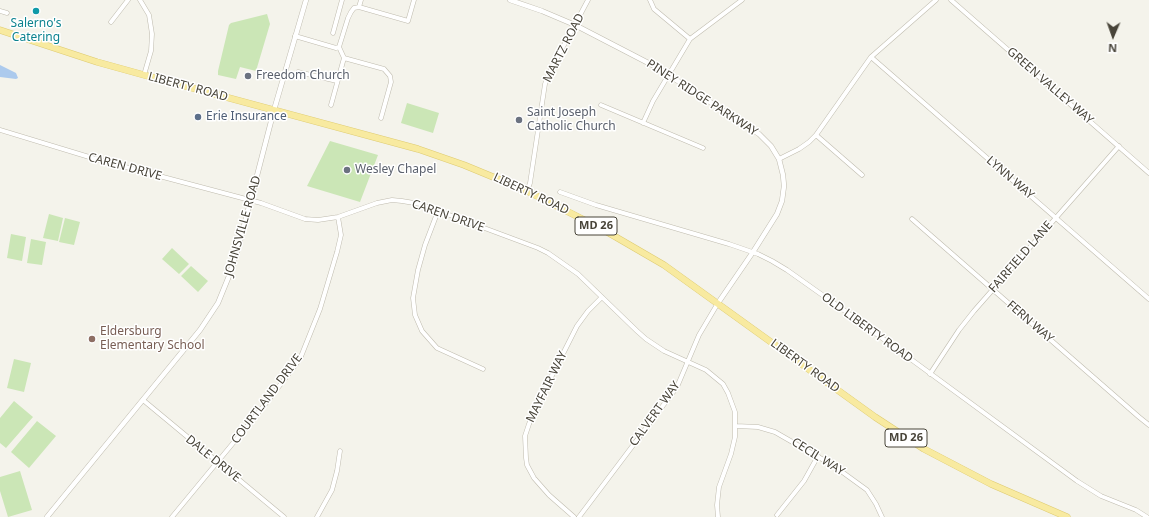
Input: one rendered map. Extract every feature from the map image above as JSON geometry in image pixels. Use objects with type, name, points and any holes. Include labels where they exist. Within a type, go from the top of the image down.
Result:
[{"type":"main road","name":"LIBERTY ROAD","points":[[0,30],[144,75],[418,149],[464,165],[527,191],[578,216],[664,265],[875,417],[911,441],[991,484],[1067,517]]},
{"type":"street","points":[[111,22],[128,0]]},
{"type":"street","points":[[140,0],[149,15],[152,34],[151,51],[144,75]]},
{"type":"street","name":"JOHNSVILLE ROAD","points":[[47,517],[200,330],[218,303],[233,264],[274,110],[306,0]]},
{"type":"street","points":[[333,33],[342,0]]},
{"type":"street","points":[[359,7],[361,0]]},
{"type":"street","points":[[331,105],[344,58],[339,47],[348,18],[354,8],[359,7],[408,20],[414,0]]},
{"type":"street","name":"PINEY RIDGE PARKWAY","points":[[510,0],[549,13],[575,25],[669,74],[759,134],[771,146],[779,159],[784,180],[782,201],[776,214],[753,252],[718,303]]},
{"type":"street","name":"MARTZ ROAD","points":[[527,191],[530,183],[545,84],[549,73],[588,0]]},
{"type":"street","points":[[650,0],[654,9],[690,39]]},
{"type":"street","points":[[643,123],[653,101],[690,39],[742,0]]},
{"type":"street","points":[[779,159],[799,149],[816,135],[871,57],[936,0]]},
{"type":"street","name":"GREEN VALLEY WAY","points":[[951,0],[1149,173]]},
{"type":"street","points":[[0,11],[7,13]]},
{"type":"street","points":[[338,15],[348,18]]},
{"type":"street","points":[[295,36],[336,48],[339,47]]},
{"type":"street","name":"LYNN WAY","points":[[871,57],[1149,299]]},
{"type":"street","points":[[344,58],[384,69],[390,76],[391,82],[381,118]]},
{"type":"street","points":[[298,72],[337,81]]},
{"type":"street","points":[[601,106],[703,148]]},
{"type":"street","name":"CAREN DRIVE","points":[[0,130],[111,163],[251,201],[305,219],[318,220],[338,217],[368,205],[392,200],[420,204],[548,253],[575,272],[646,339],[664,351],[706,370],[722,384],[728,393],[735,412],[736,426],[733,447],[719,487],[717,505],[718,517]]},
{"type":"street","points":[[816,135],[862,175]]},
{"type":"street","name":"FAIRFIELD LANE","points":[[930,374],[959,330],[993,289],[1119,146]]},
{"type":"street","name":"OLD LIBERTY ROAD","points":[[560,192],[596,205],[729,244],[753,252],[772,261],[787,270],[1092,491],[1136,510],[1147,517]]},
{"type":"street","points":[[438,211],[425,245],[418,270],[413,298],[415,315],[422,331],[436,348],[483,370]]},
{"type":"street","name":"COURTLAND DRIVE","points":[[172,517],[268,402],[300,359],[320,309],[338,252],[341,234],[338,217]]},
{"type":"street","name":"FERN WAY","points":[[912,219],[1149,425]]},
{"type":"street","name":"MAYFAIR WAY","points":[[574,517],[549,495],[534,478],[527,465],[525,436],[528,424],[534,411],[577,326],[588,311],[601,298]]},
{"type":"street","name":"CALVERT WAY","points":[[578,517],[674,392],[680,382],[699,335],[718,303]]},
{"type":"street","name":"DALE DRIVE","points":[[143,400],[284,517]]},
{"type":"street","name":"CECIL WAY","points":[[736,426],[758,427],[775,432],[847,474],[867,490],[873,498],[882,517]]},
{"type":"street","points":[[317,517],[332,490],[340,451]]},
{"type":"street","points":[[777,515],[804,481],[818,456]]},
{"type":"green space","points":[[267,14],[270,24],[256,71],[240,67],[236,79],[218,75],[229,25],[231,23]]},
{"type":"green space","points":[[407,103],[439,113],[433,133],[401,123]]},
{"type":"green space","points":[[330,141],[378,155],[360,202],[307,186]]},
{"type":"green space","points":[[49,214],[63,218],[58,241],[43,238]]},
{"type":"green space","points":[[65,218],[80,222],[74,245],[59,242]]},
{"type":"green space","points":[[11,234],[26,237],[22,261],[7,258]]},
{"type":"green space","points":[[31,239],[46,242],[42,265],[27,263]]},
{"type":"green space","points":[[172,248],[189,264],[179,274],[162,259]]},
{"type":"green space","points":[[191,266],[208,281],[198,292],[181,276]]},
{"type":"green space","points":[[14,359],[31,363],[24,392],[7,388]]},
{"type":"green space","points":[[14,401],[33,417],[6,448],[0,443],[0,418]]},
{"type":"green space","points":[[37,421],[56,436],[29,468],[11,452]]},
{"type":"green space","points":[[20,471],[32,510],[8,517],[0,491],[0,477]]},
{"type":"water","points":[[0,65],[16,73],[18,78],[0,77]]},
{"type":"place","name":"Salerno's Catering","points":[[36,11]]},
{"type":"place","name":"Freedom Church","points":[[248,76]]},
{"type":"place","name":"Erie Insurance","points":[[198,117]]},
{"type":"place","name":"Saint Joseph Catholic Church","points":[[519,120]]},
{"type":"place","name":"Wesley Chapel","points":[[347,170]]},
{"type":"place","name":"Eldersburg Elementary School","points":[[92,339]]}]
